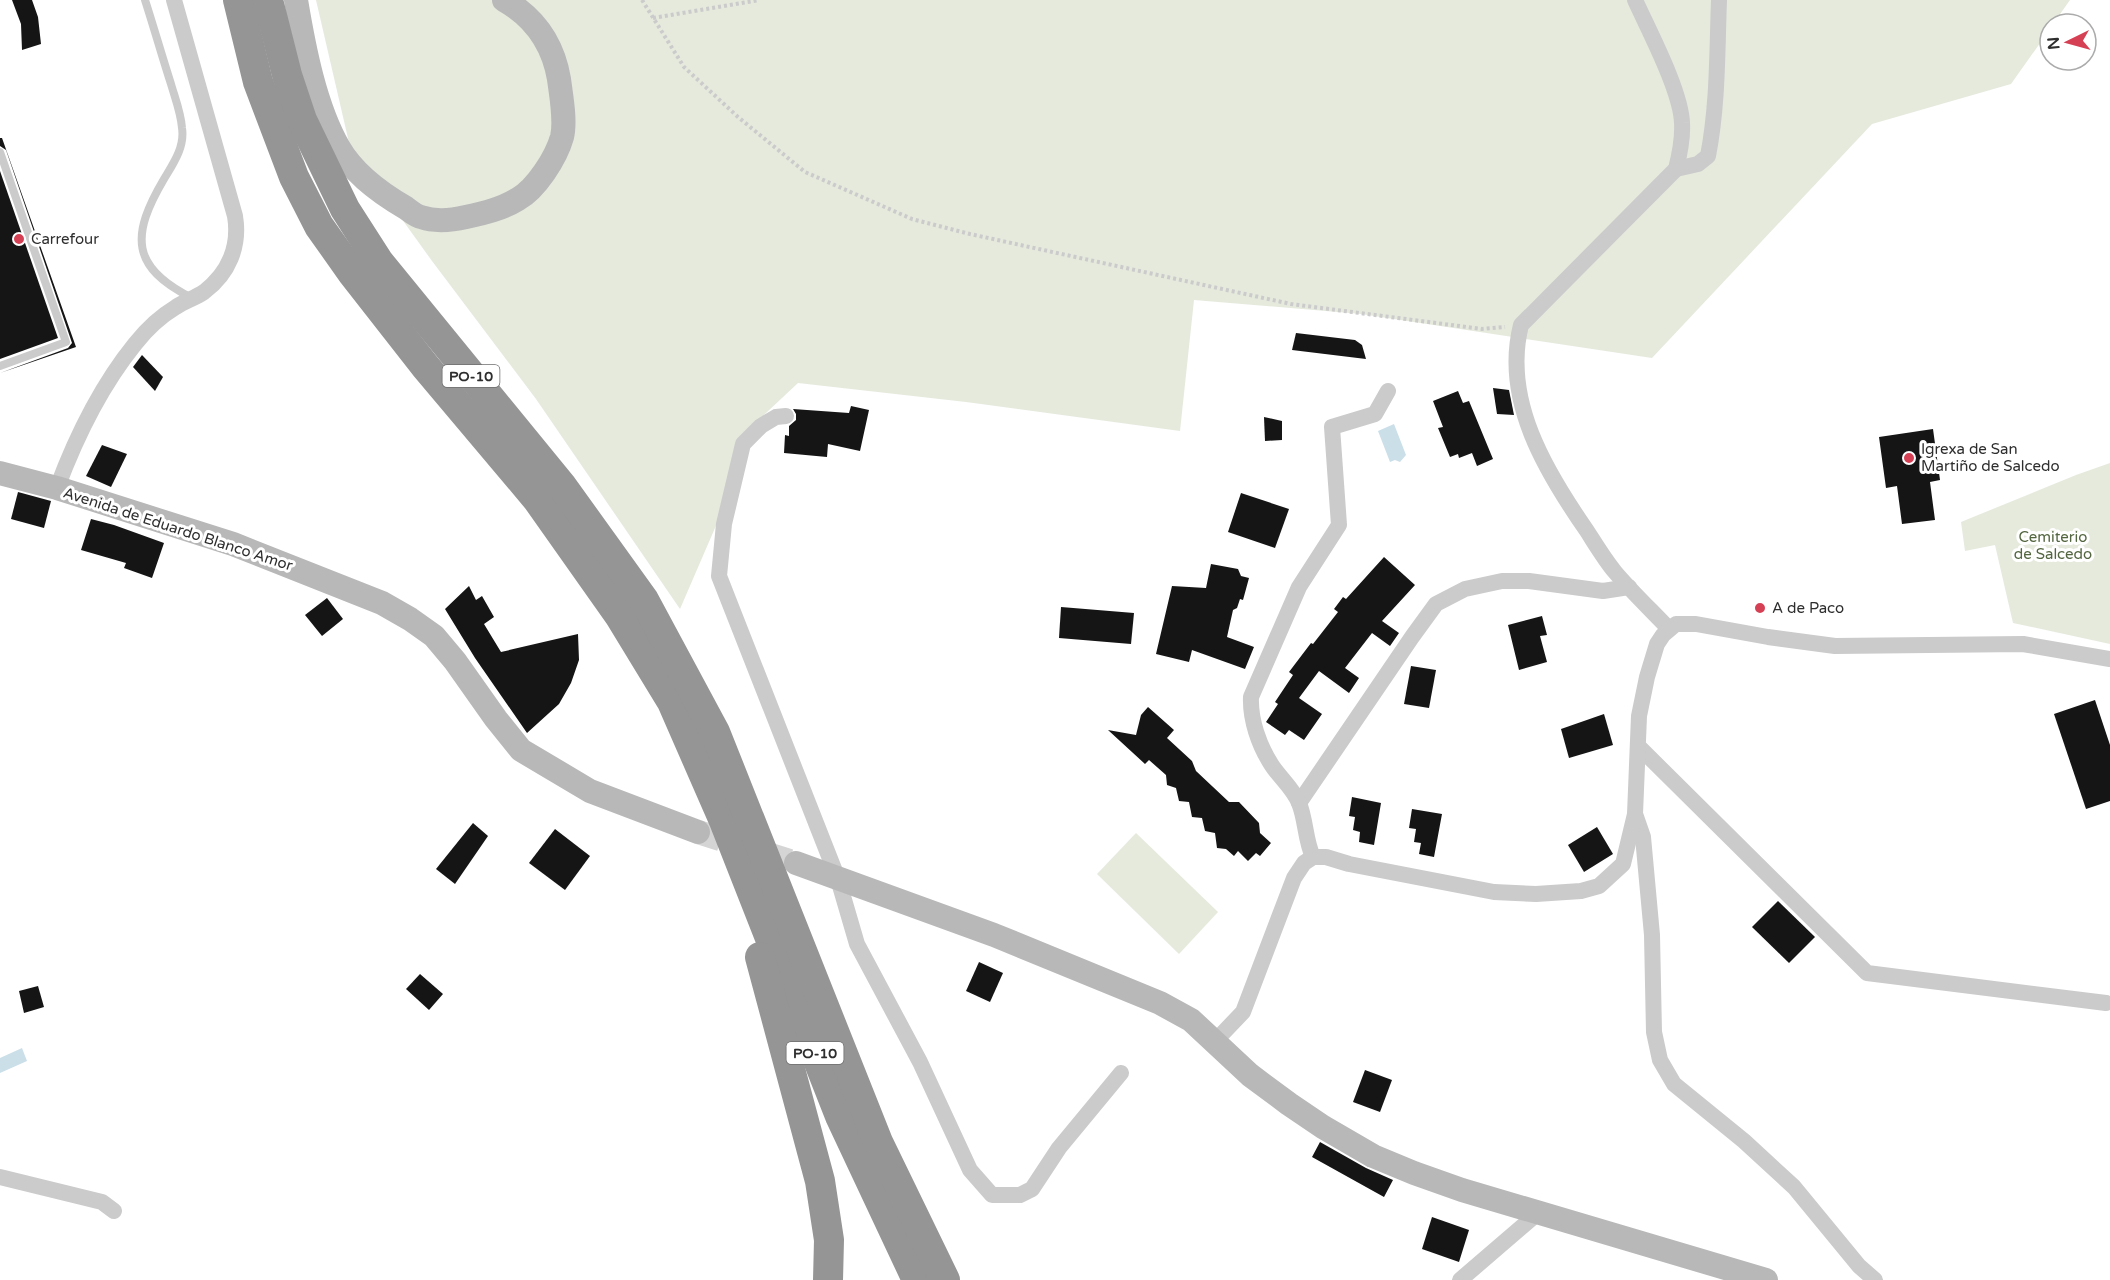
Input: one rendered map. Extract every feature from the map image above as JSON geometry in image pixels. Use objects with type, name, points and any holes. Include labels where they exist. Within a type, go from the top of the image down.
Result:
[{"type":"highway","name":"PO-10","points":[[238,0],[258,82],[294,177],[319,226],[353,274],[425,366],[537,499],[619,615],[672,702],[711,826],[840,1116],[917,1280]]},
{"type":"highway","name":"PO-10","points":[[268,0],[287,75],[302,120],[345,209],[379,262],[562,486],[644,600],[715,732],[878,1142],[945,1280]]},
{"type":"highway","points":[[711,826],[820,1181],[829,1240],[828,1280]]},
{"type":"highway","points":[[789,922],[912,1175],[967,1280]]},
{"type":"street","points":[[57,488],[70,452],[95,403],[135,344],[155,323],[174,308],[208,288],[226,269],[237,245],[235,216],[174,0]]},
{"type":"street","points":[[296,0],[302,36],[322,109],[339,148],[357,171],[380,194],[422,218],[451,220],[492,211],[519,199],[546,171],[562,136],[562,100],[556,66],[544,37],[521,10],[504,0]]},
{"type":"street","points":[[1635,0],[1677,97],[1682,120],[1681,147],[1676,169],[1521,325],[1516,345],[1517,374],[1531,436],[1572,510],[1614,571],[1669,629]]},
{"type":"street","points":[[1676,169],[1698,164],[1708,156],[1714,129],[1719,0]]},
{"type":"street","points":[[1313,857],[1299,803],[1270,763],[1251,714],[1251,697],[1299,587],[1339,525],[1332,427],[1375,414],[1388,391]]},
{"type":"street","points":[[786,416],[776,417],[761,426],[743,444],[724,524],[719,576],[838,879],[857,944],[920,1062],[970,1170],[992,1195],[1020,1195],[1032,1190],[1059,1148],[1121,1073]]},
{"type":"street","name":"Avenida de Eduardo Blanco Amor","points":[[0,473],[57,488],[233,543],[382,603],[434,636],[455,660],[496,719],[521,750],[590,791],[711,826]]},
{"type":"street","points":[[1299,803],[1436,604],[1465,589],[1502,581],[1529,581],[1603,591],[1629,587]]},
{"type":"street","points":[[1213,1040],[1243,1012],[1298,869],[1313,857],[1326,857],[1349,864],[1494,892],[1536,894],[1581,891],[1599,886],[1623,864],[1635,814],[1639,717],[1647,677],[1658,644],[1669,629],[1676,624],[1696,624],[1768,638],[1835,646],[2022,644],[2110,659]]},
{"type":"street","points":[[1639,747],[1867,973],[2106,1003]]},
{"type":"street","points":[[1635,814],[1643,837],[1652,935],[1654,1032],[1660,1060],[1674,1084],[1744,1141],[1794,1187],[1859,1266],[1875,1280]]},
{"type":"street","points":[[796,863],[994,935],[1160,1003],[1191,1020],[1250,1075],[1288,1104],[1373,1156],[1462,1190],[1766,1280]]},
{"type":"street","points":[[0,1177],[102,1202],[114,1211]]},
{"type":"street","points":[[1460,1280],[1538,1213]]},
{"type":"lane","points":[[145,0],[183,129],[178,154],[146,218],[141,239],[142,254],[154,273],[170,287],[192,298]]},
{"type":"lane","points":[[0,152],[66,342],[0,366]]},
{"type":"path","points":[[642,0],[684,67],[738,117],[805,172],[912,219],[970,234],[1291,304],[1482,329],[1521,325]]},
{"type":"path","points":[[653,18],[759,0]]},
{"type":"green space","points":[[316,0],[2070,0],[2062,12],[2038,12],[2038,46],[2011,84],[1872,124],[1652,358],[1361,314],[1194,300],[1180,431],[966,402],[798,383],[736,441],[718,521],[680,609],[536,399],[350,147]]},
{"type":"green space","name":"Cemiterio de Salcedo","points":[[2110,463],[2110,644],[2013,623],[1995,545],[1965,551],[1961,522]]},
{"type":"green space","points":[[1136,833],[1218,912],[1179,954],[1097,874]]},
{"type":"water","points":[[1394,424],[1406,455],[1400,462],[1395,460],[1390,462],[1378,431]]},
{"type":"water","points":[[22,1048],[27,1061],[0,1073],[0,1058]]},
{"type":"building","points":[[12,0],[32,0],[38,17],[41,44],[22,50],[21,24]]},
{"type":"building","points":[[0,138],[2,138],[76,347],[0,373],[68,348],[72,343],[6,150],[0,146]]},
{"type":"building","points":[[0,171],[58,338],[0,359]]},
{"type":"building","points":[[1296,333],[1355,340],[1362,345],[1366,359],[1292,350]]},
{"type":"building","points":[[142,355],[163,377],[155,391],[133,367]]},
{"type":"building","points":[[1493,388],[1509,390],[1514,415],[1497,414]]},
{"type":"building","points":[[1458,391],[1463,403],[1469,401],[1493,459],[1477,466],[1472,453],[1459,458],[1458,454],[1450,457],[1438,428],[1443,427],[1433,401]]},
{"type":"building","points":[[851,406],[869,410],[860,451],[828,444],[827,457],[784,453],[785,435],[789,436],[789,426],[796,420],[793,409],[849,413]]},
{"type":"building","points":[[1264,417],[1282,421],[1282,440],[1265,441]]},
{"type":"building","name":"Igrexa de San Martiño de Salcedo","points":[[1933,429],[1940,480],[1930,482],[1935,520],[1902,524],[1897,486],[1886,488],[1879,437]]},
{"type":"building","points":[[102,445],[127,454],[111,487],[86,476]]},
{"type":"building","points":[[18,492],[51,501],[44,528],[11,519]]},
{"type":"building","points":[[1241,493],[1289,509],[1275,548],[1228,532]]},
{"type":"building","points":[[91,519],[164,543],[152,578],[124,568],[126,563],[81,550]]},
{"type":"building","points":[[1384,557],[1415,585],[1382,621],[1399,633],[1390,646],[1372,633],[1345,668],[1359,678],[1349,693],[1319,671],[1299,698],[1322,714],[1304,740],[1289,730],[1285,735],[1266,722],[1278,704],[1275,702],[1293,675],[1289,672],[1338,612],[1334,609],[1343,597],[1346,599]]},
{"type":"building","points":[[1211,564],[1238,569],[1241,576],[1249,578],[1243,600],[1240,599],[1237,608],[1233,610],[1227,637],[1254,647],[1245,669],[1192,650],[1189,662],[1156,654],[1172,586],[1206,588]]},
{"type":"building","points":[[469,586],[476,600],[482,596],[494,617],[484,624],[501,652],[578,634],[579,660],[571,683],[559,704],[527,733],[475,658],[445,609]]},
{"type":"building","points":[[327,598],[343,619],[322,636],[305,615]]},
{"type":"building","points":[[1061,607],[1134,613],[1131,644],[1059,638]]},
{"type":"building","points":[[1542,616],[1547,635],[1540,636],[1547,662],[1519,670],[1508,625]]},
{"type":"building","points":[[1411,666],[1436,670],[1429,708],[1404,704]]},
{"type":"building","points":[[2095,700],[2110,745],[2110,801],[2086,809],[2054,714]]},
{"type":"building","points":[[1148,707],[1174,730],[1167,738],[1192,761],[1196,771],[1229,802],[1239,802],[1259,823],[1260,833],[1271,843],[1260,856],[1256,853],[1248,861],[1238,851],[1234,856],[1226,849],[1217,848],[1215,833],[1205,831],[1202,818],[1192,817],[1189,802],[1179,801],[1176,788],[1167,785],[1166,775],[1149,760],[1145,764],[1108,730],[1136,735],[1141,715]]},
{"type":"building","points":[[1604,714],[1613,745],[1569,758],[1561,729]]},
{"type":"building","points":[[1352,797],[1381,803],[1374,845],[1359,842],[1360,832],[1353,830],[1355,817],[1349,816]]},
{"type":"building","points":[[1412,809],[1442,814],[1434,857],[1419,854],[1421,843],[1414,842],[1416,829],[1409,828]]},
{"type":"building","points":[[473,823],[488,836],[455,884],[436,869]]},
{"type":"building","points":[[1597,827],[1613,854],[1584,872],[1568,845]]},
{"type":"building","points":[[555,829],[590,856],[565,890],[529,863]]},
{"type":"building","points":[[1778,901],[1815,937],[1789,963],[1752,927]]},
{"type":"building","points":[[979,962],[1003,973],[990,1002],[966,991]]},
{"type":"building","points":[[420,974],[443,994],[429,1010],[406,989]]},
{"type":"building","points":[[38,986],[44,1007],[24,1013],[19,991]]},
{"type":"building","points":[[1365,1070],[1392,1080],[1380,1112],[1353,1102]]},
{"type":"building","points":[[1320,1142],[1366,1168],[1393,1180],[1384,1197],[1312,1157]]},
{"type":"building","points":[[1432,1217],[1469,1230],[1459,1262],[1422,1249]]},
{"type":"tunnel","points":[[698,832],[796,863]]},
{"type":"place","name":"Carrefour","points":[[19,239]]},
{"type":"place","name":"Igrexa de San Martiño de Salcedo","points":[[1909,458]]},
{"type":"place","name":"A de Paco","points":[[1760,608]]}]
